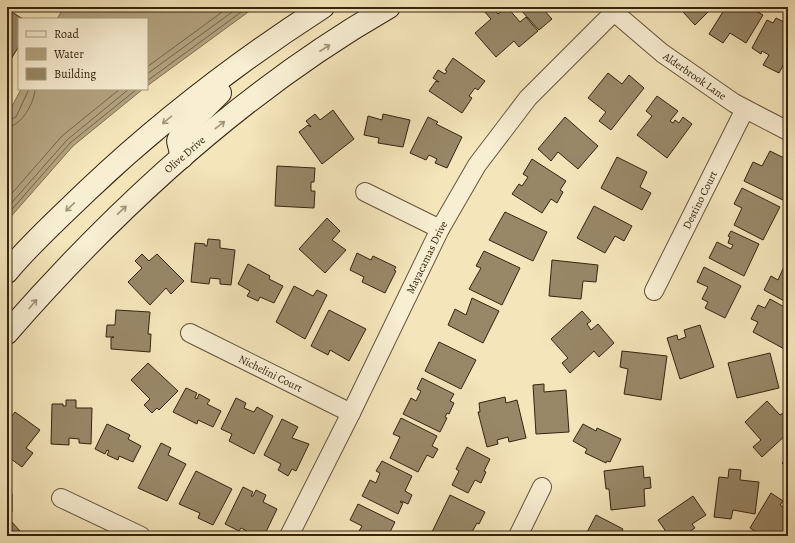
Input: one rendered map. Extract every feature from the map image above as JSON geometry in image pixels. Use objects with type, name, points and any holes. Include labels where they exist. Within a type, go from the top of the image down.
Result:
[{"type":"main road","points":[[7,272],[22,254],[70,207],[144,139],[231,69],[323,7]]},
{"type":"main road","name":"Olive Drive","points":[[7,334],[51,283],[106,226],[182,157],[268,88],[319,52],[389,7]]},
{"type":"main road","points":[[182,157],[178,141],[182,131],[274,39]]},
{"type":"street","name":"Alderbrook Lane","points":[[612,10],[662,53],[734,103],[788,131]]},
{"type":"street","name":"Mayacamas Drive","points":[[289,536],[351,413],[440,229],[477,165],[528,98],[612,10]]},
{"type":"street","name":"Destino Court","points":[[654,291],[745,109]]},
{"type":"street","points":[[365,192],[440,229]]},
{"type":"street","name":"Nichelini Court","points":[[190,333],[351,413]]},
{"type":"street","points":[[518,536],[542,487]]},
{"type":"street","points":[[61,498],[141,536]]},
{"type":"water","points":[[64,7],[255,7],[148,85],[148,18],[58,18]]},
{"type":"water","points":[[20,90],[142,90],[73,146],[7,221],[7,116]]},
{"type":"building","points":[[488,7],[492,7],[498,14],[507,7],[520,22],[526,17],[538,31],[519,47],[514,41],[496,57],[475,33],[491,19],[484,11]]},
{"type":"building","points":[[518,7],[546,7],[543,9],[552,19],[539,30]]},
{"type":"building","points":[[687,7],[713,7],[695,25],[683,12]]},
{"type":"building","points":[[726,7],[749,7],[763,15],[746,43],[730,33],[723,43],[709,34]]},
{"type":"building","points":[[7,9],[21,18],[18,18],[18,48],[11,59],[7,57]]},
{"type":"building","points":[[776,18],[788,24],[788,56],[779,73],[763,65],[769,55],[762,51],[761,54],[752,48],[767,20],[773,23]]},
{"type":"building","points":[[453,58],[485,81],[478,90],[475,88],[469,96],[472,98],[462,113],[429,91],[436,81],[439,82],[433,78],[438,70],[445,74],[447,71],[445,70]]},
{"type":"building","points":[[608,73],[622,84],[629,75],[644,88],[611,130],[599,121],[606,112],[588,98]]},
{"type":"building","points":[[657,96],[678,111],[670,121],[673,123],[675,120],[679,123],[683,117],[692,124],[667,158],[637,135],[652,116],[646,111]]},
{"type":"building","points":[[333,110],[354,139],[322,164],[299,132],[308,125],[311,127],[306,121],[315,114],[320,120]]},
{"type":"building","points":[[383,114],[410,120],[403,147],[378,143],[379,138],[364,135],[368,116],[382,120]]},
{"type":"building","points":[[428,117],[438,122],[436,124],[462,137],[447,168],[435,163],[437,159],[429,155],[426,160],[410,153]]},
{"type":"building","points":[[565,117],[598,146],[578,169],[558,152],[551,161],[538,149]]},
{"type":"building","points":[[770,151],[788,160],[788,191],[783,200],[744,181],[753,162],[762,166]]},
{"type":"building","points":[[617,157],[647,172],[640,187],[651,193],[642,210],[601,188]]},
{"type":"building","points":[[532,159],[566,181],[560,190],[563,192],[557,203],[551,199],[542,213],[512,194],[519,184],[522,186],[528,177],[523,174]]},
{"type":"building","points":[[277,166],[315,168],[314,182],[311,182],[311,191],[315,191],[314,208],[275,206]]},
{"type":"building","points":[[742,188],[780,207],[763,240],[734,225],[742,208],[734,204]]},
{"type":"building","points":[[594,206],[632,226],[624,241],[615,236],[605,253],[577,238]]},
{"type":"building","points":[[505,212],[547,232],[533,261],[489,240]]},
{"type":"building","points":[[327,218],[340,231],[332,240],[346,250],[325,273],[299,249]]},
{"type":"building","points":[[731,231],[759,244],[744,276],[709,258],[717,242],[731,249],[733,245],[728,243],[730,237],[728,236]]},
{"type":"building","points":[[208,239],[220,240],[220,248],[235,250],[231,285],[220,284],[220,279],[210,278],[209,284],[191,282],[195,243],[205,244],[205,246],[207,246]]},
{"type":"building","points":[[484,251],[520,268],[502,305],[469,289],[481,268],[476,266]]},
{"type":"building","points":[[357,253],[371,260],[373,256],[396,267],[394,270],[396,271],[385,293],[362,282],[364,277],[350,270]]},
{"type":"building","points":[[142,254],[149,261],[157,254],[184,281],[171,294],[166,288],[150,305],[128,282],[142,268],[135,261]]},
{"type":"building","points":[[552,260],[598,265],[596,282],[583,281],[581,299],[549,296]]},
{"type":"building","points":[[786,262],[788,262],[788,303],[764,290],[771,276],[778,280]]},
{"type":"building","points":[[248,264],[270,276],[269,279],[283,286],[274,303],[260,297],[258,301],[247,296],[250,291],[238,284]]},
{"type":"building","points":[[704,267],[741,286],[725,318],[705,308],[708,302],[702,299],[708,287],[697,282]]},
{"type":"building","points":[[294,286],[313,296],[317,290],[327,295],[305,339],[276,322]]},
{"type":"building","points":[[472,298],[499,311],[483,343],[448,325],[455,309],[466,315]]},
{"type":"building","points":[[770,299],[788,309],[788,351],[753,332],[758,322],[751,319],[758,305],[765,308]]},
{"type":"building","points":[[116,310],[150,312],[148,334],[151,334],[150,352],[111,349],[111,338],[114,337],[106,337],[107,325],[115,325]]},
{"type":"building","points":[[329,310],[366,329],[349,361],[330,350],[328,355],[311,346]]},
{"type":"building","points":[[582,311],[591,321],[587,324],[591,330],[598,324],[614,343],[599,357],[594,351],[570,373],[562,363],[568,358],[551,339]]},
{"type":"building","points":[[700,325],[714,367],[680,379],[667,338],[677,335],[678,340],[686,337],[684,330]]},
{"type":"building","points":[[439,342],[476,360],[461,389],[425,371]]},
{"type":"building","points":[[622,351],[667,356],[661,400],[624,394],[628,369],[620,367]]},
{"type":"building","points":[[770,353],[779,388],[737,398],[728,363]]},
{"type":"building","points":[[148,363],[178,391],[159,410],[157,408],[152,413],[144,405],[150,399],[131,380]]},
{"type":"building","points":[[422,378],[454,394],[450,401],[454,403],[449,414],[447,413],[445,417],[447,418],[440,432],[403,414],[411,398],[416,401],[421,391],[417,389]]},
{"type":"building","points":[[544,384],[544,392],[566,390],[569,432],[536,434],[533,385]]},
{"type":"building","points":[[186,388],[197,393],[195,398],[197,399],[199,394],[210,400],[207,404],[221,411],[213,427],[198,420],[197,424],[173,412]]},
{"type":"building","points":[[505,397],[506,403],[517,400],[526,438],[509,442],[508,437],[497,440],[498,444],[487,447],[478,412],[480,412],[479,403]]},
{"type":"building","points":[[236,398],[246,403],[244,408],[254,412],[257,407],[273,416],[254,454],[229,441],[232,434],[221,429]]},
{"type":"building","points":[[66,400],[76,400],[76,408],[92,408],[91,444],[79,443],[79,439],[69,438],[69,445],[51,444],[52,404],[63,404],[63,406],[66,406]]},
{"type":"building","points":[[767,401],[780,415],[788,410],[788,433],[762,457],[753,447],[761,440],[745,422]]},
{"type":"building","points":[[15,412],[40,430],[26,448],[33,453],[22,467],[7,456],[7,422]]},
{"type":"building","points":[[401,418],[437,436],[432,446],[438,449],[433,458],[427,455],[418,472],[390,458],[400,437],[393,434]]},
{"type":"building","points":[[282,419],[298,427],[292,438],[309,444],[296,471],[292,469],[288,476],[278,470],[281,464],[264,455]]},
{"type":"building","points":[[107,424],[130,435],[128,439],[141,446],[133,462],[119,456],[118,460],[107,455],[109,451],[107,450],[105,454],[95,449]]},
{"type":"building","points":[[583,424],[596,431],[597,428],[621,439],[610,462],[607,461],[606,463],[585,453],[587,449],[573,441]]},
{"type":"building","points":[[161,443],[171,448],[168,455],[186,464],[167,501],[138,488]]},
{"type":"building","points":[[467,447],[490,459],[484,471],[486,472],[481,483],[475,480],[468,493],[452,485],[459,471],[456,469]]},
{"type":"building","points":[[788,456],[788,469],[782,463]]},
{"type":"building","points":[[382,461],[412,476],[405,491],[412,495],[408,504],[401,501],[400,502],[403,503],[398,514],[362,496],[370,480],[376,483],[380,473],[376,471]]},
{"type":"building","points":[[643,466],[644,478],[650,477],[651,488],[644,489],[645,506],[611,510],[609,489],[606,489],[604,471]]},
{"type":"building","points":[[729,469],[741,470],[740,480],[759,482],[755,514],[733,510],[731,519],[714,517],[719,477],[728,478]]},
{"type":"building","points":[[7,471],[11,471],[8,494],[12,494],[12,512],[7,512]]},
{"type":"building","points":[[196,471],[232,489],[213,525],[198,518],[200,513],[179,504]]},
{"type":"building","points":[[243,487],[253,492],[251,496],[253,496],[256,490],[266,495],[263,502],[277,509],[264,536],[256,536],[241,528],[239,531],[225,524]]},
{"type":"building","points":[[771,493],[783,501],[780,505],[788,510],[788,536],[762,536],[750,528]]},
{"type":"building","points":[[450,495],[485,512],[479,524],[477,523],[472,532],[477,534],[476,536],[441,536],[432,532]]},
{"type":"building","points":[[693,496],[706,515],[692,524],[695,528],[683,536],[669,536],[658,520]]},
{"type":"building","points":[[358,504],[395,522],[388,536],[354,536],[356,532],[358,533],[362,526],[350,520]]},
{"type":"building","points":[[596,515],[623,529],[619,536],[585,536]]},
{"type":"building","points":[[10,520],[20,531],[15,536],[7,536],[7,522]]}]
